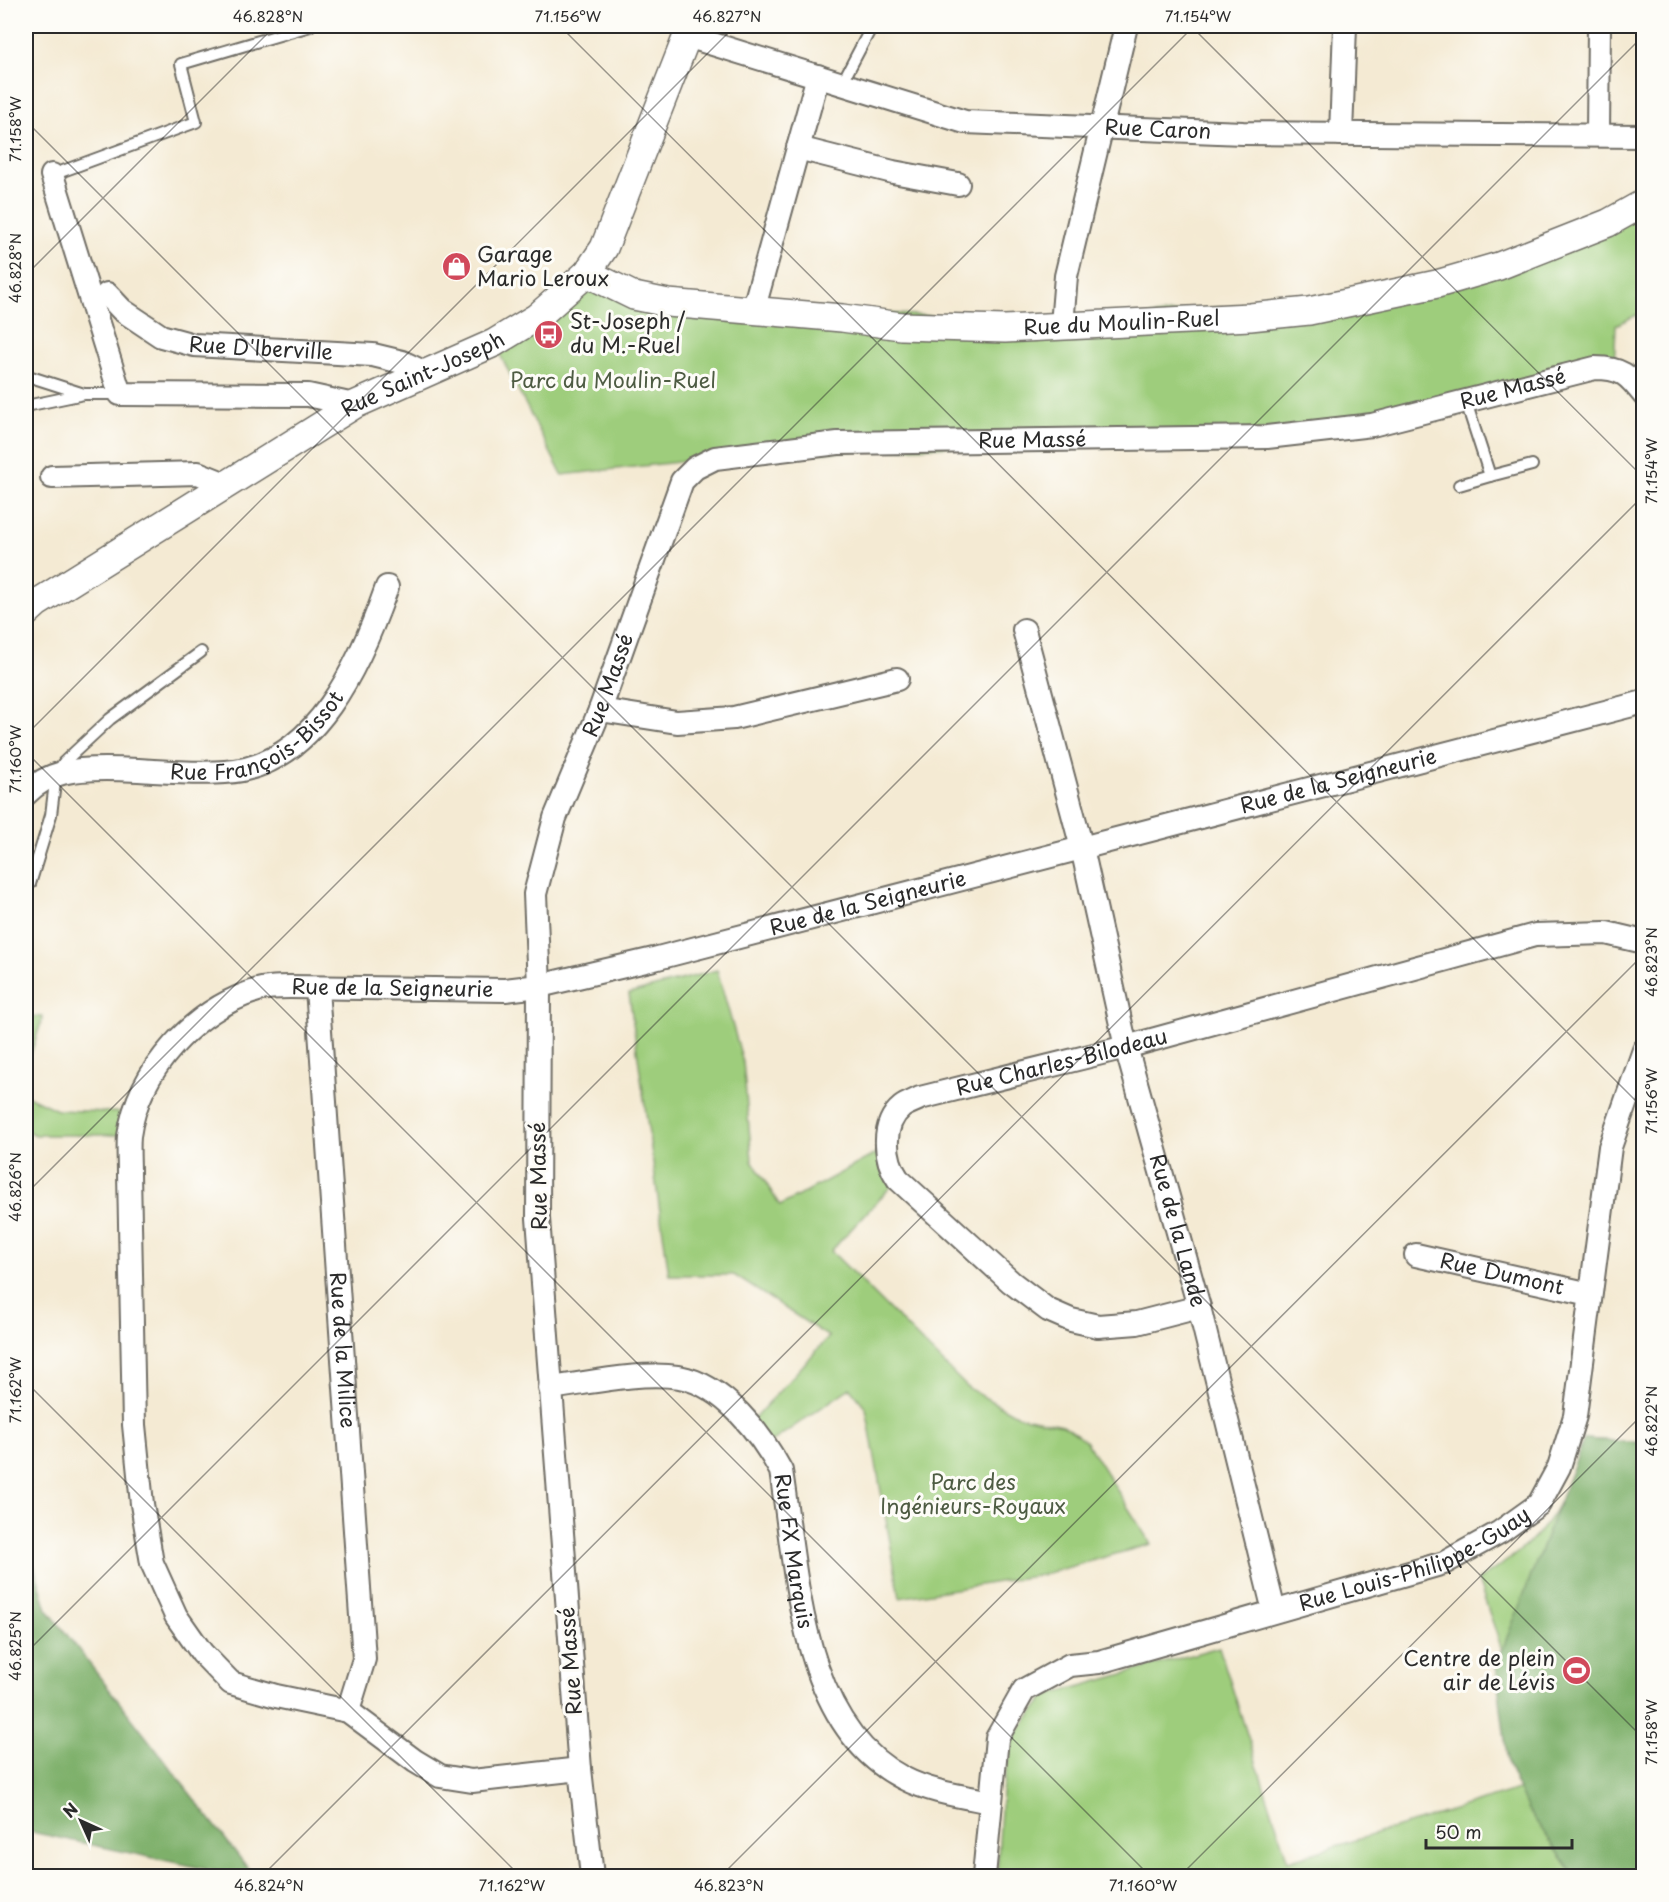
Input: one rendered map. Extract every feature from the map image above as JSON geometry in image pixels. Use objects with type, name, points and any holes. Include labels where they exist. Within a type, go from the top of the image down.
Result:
[{"type":"street","points":[[1062,325],[1066,276],[1126,26]]},
{"type":"street","points":[[1341,134],[1345,26]]},
{"type":"street","points":[[1598,135],[1599,26]]},
{"type":"street","name":"Rue Caron","points":[[689,31],[818,76],[965,122],[1243,133],[1644,136]]},
{"type":"street","name":"Rue Saint-Joseph","points":[[26,613],[37,603],[170,518],[228,485],[354,405],[494,343],[537,317],[587,273],[604,248],[689,31]]},
{"type":"street","points":[[753,311],[818,76]]},
{"type":"street","points":[[798,148],[893,172],[958,184]]},
{"type":"street","points":[[52,175],[120,394],[308,395],[354,405]]},
{"type":"street","name":"Rue du Moulin-Ruel","points":[[587,273],[634,297],[668,303],[901,326],[1005,329],[1250,318],[1318,309],[1437,284],[1498,266],[1608,223],[1644,203]]},
{"type":"street","name":"Rue D'Iberville","points":[[107,294],[122,310],[161,336],[194,345],[373,355],[408,365],[424,373]]},
{"type":"street","name":"Rue Massé","points":[[592,1876],[580,1769],[538,1218],[538,987],[535,894],[555,818],[600,710],[672,501],[682,481],[695,468],[715,458],[837,443],[1268,437],[1372,425],[1595,368],[1614,368],[1631,379],[1644,396]]},
{"type":"street","points":[[52,477],[198,473],[228,485]]},
{"type":"street","name":"Rue François-Bissot","points":[[26,794],[41,780],[56,774],[87,769],[225,772],[269,761],[285,752],[325,712],[341,687],[361,652],[387,586]]},
{"type":"street","name":"Rue de la Lande","points":[[1024,630],[1082,848],[1126,1047],[1199,1307],[1274,1611]]},
{"type":"street","points":[[600,710],[677,723],[712,721],[734,718],[897,679]]},
{"type":"street","name":"Rue de la Seigneurie","points":[[580,1769],[472,1780],[440,1776],[415,1761],[348,1712],[231,1683],[202,1653],[176,1616],[152,1563],[134,1425],[129,1135],[139,1101],[153,1071],[175,1044],[198,1022],[226,1003],[259,989],[505,990],[538,987],[654,959],[1644,702]]},
{"type":"street","name":"Rue Charles-Bilodeau","points":[[1199,1307],[1137,1323],[1098,1326],[1071,1320],[1048,1310],[1011,1281],[908,1188],[892,1170],[886,1148],[892,1121],[902,1107],[920,1098],[1126,1047],[1535,935],[1606,933],[1644,942]]},
{"type":"street","name":"Rue de la Milice","points":[[317,988],[364,1659],[348,1712]]},
{"type":"street","name":"Rue Louis-Philippe-Guay","points":[[984,1876],[997,1738],[1024,1690],[1070,1665],[1099,1662],[1444,1563],[1500,1532],[1539,1504],[1559,1467],[1575,1416],[1610,1148],[1644,1050]]},
{"type":"street","name":"Rue Dumont","points":[[1416,1255],[1590,1294]]},
{"type":"street","name":"Rue FX Marquis","points":[[550,1389],[632,1377],[679,1377],[722,1398],[750,1423],[767,1445],[781,1471],[809,1648],[838,1716],[876,1761],[903,1778],[932,1790],[991,1802]]},
{"type":"lane","points":[[52,175],[196,122],[181,64],[310,26]]},
{"type":"lane","points":[[842,83],[872,26]]},
{"type":"lane","points":[[26,379],[31,377],[84,394]]},
{"type":"lane","points":[[26,406],[84,394],[120,394]]},
{"type":"lane","points":[[1466,402],[1490,476]]},
{"type":"lane","points":[[1459,485],[1532,465]]},
{"type":"lane","name":"Rue François-Bissot","points":[[56,774],[74,751],[110,719],[201,652]]},
{"type":"lane","points":[[30,884],[51,815],[56,774]]},
{"type":"green space","name":"Parc du Moulin-Ruel","points":[[1643,203],[1643,312],[1616,325],[1614,368],[1372,425],[715,458],[562,475],[494,343],[587,273],[634,296],[1062,325],[1437,284]]},
{"type":"green space","name":"Parc des Ingénieurs-Royaux","points":[[717,970],[743,1062],[752,1160],[780,1206],[886,1148],[898,1179],[831,1251],[968,1388],[1018,1416],[1063,1425],[1086,1441],[1151,1544],[1041,1575],[900,1598],[866,1408],[850,1388],[767,1445],[750,1423],[829,1337],[734,1275],[669,1275],[629,994]]},
{"type":"green space","points":[[26,1016],[43,1017],[26,1068]]},
{"type":"green space","points":[[26,1095],[57,1110],[136,1113],[129,1135],[36,1135],[26,1131]]},
{"type":"green space","name":"Centre de plein air de Lévis","points":[[1584,1439],[1643,1443],[1643,1876],[997,1876],[1002,1792],[1013,1737],[1046,1696],[1219,1647],[1288,1861],[1547,1781],[1478,1580],[1519,1552],[1548,1522],[1568,1486]]},
{"type":"green space","points":[[1584,1439],[1643,1443],[1643,1876],[1575,1876],[1528,1810],[1508,1765],[1496,1666]]},
{"type":"green space","points":[[26,1539],[47,1609],[254,1876],[239,1876],[26,1831]]},
{"type":"place","name":"Garage Mario Leroux","points":[[456,267]]},
{"type":"place","name":"St-Joseph / du M.-Ruel","points":[[549,334]]},
{"type":"place","name":"Centre de plein air de Lévis","points":[[1576,1671]]}]
